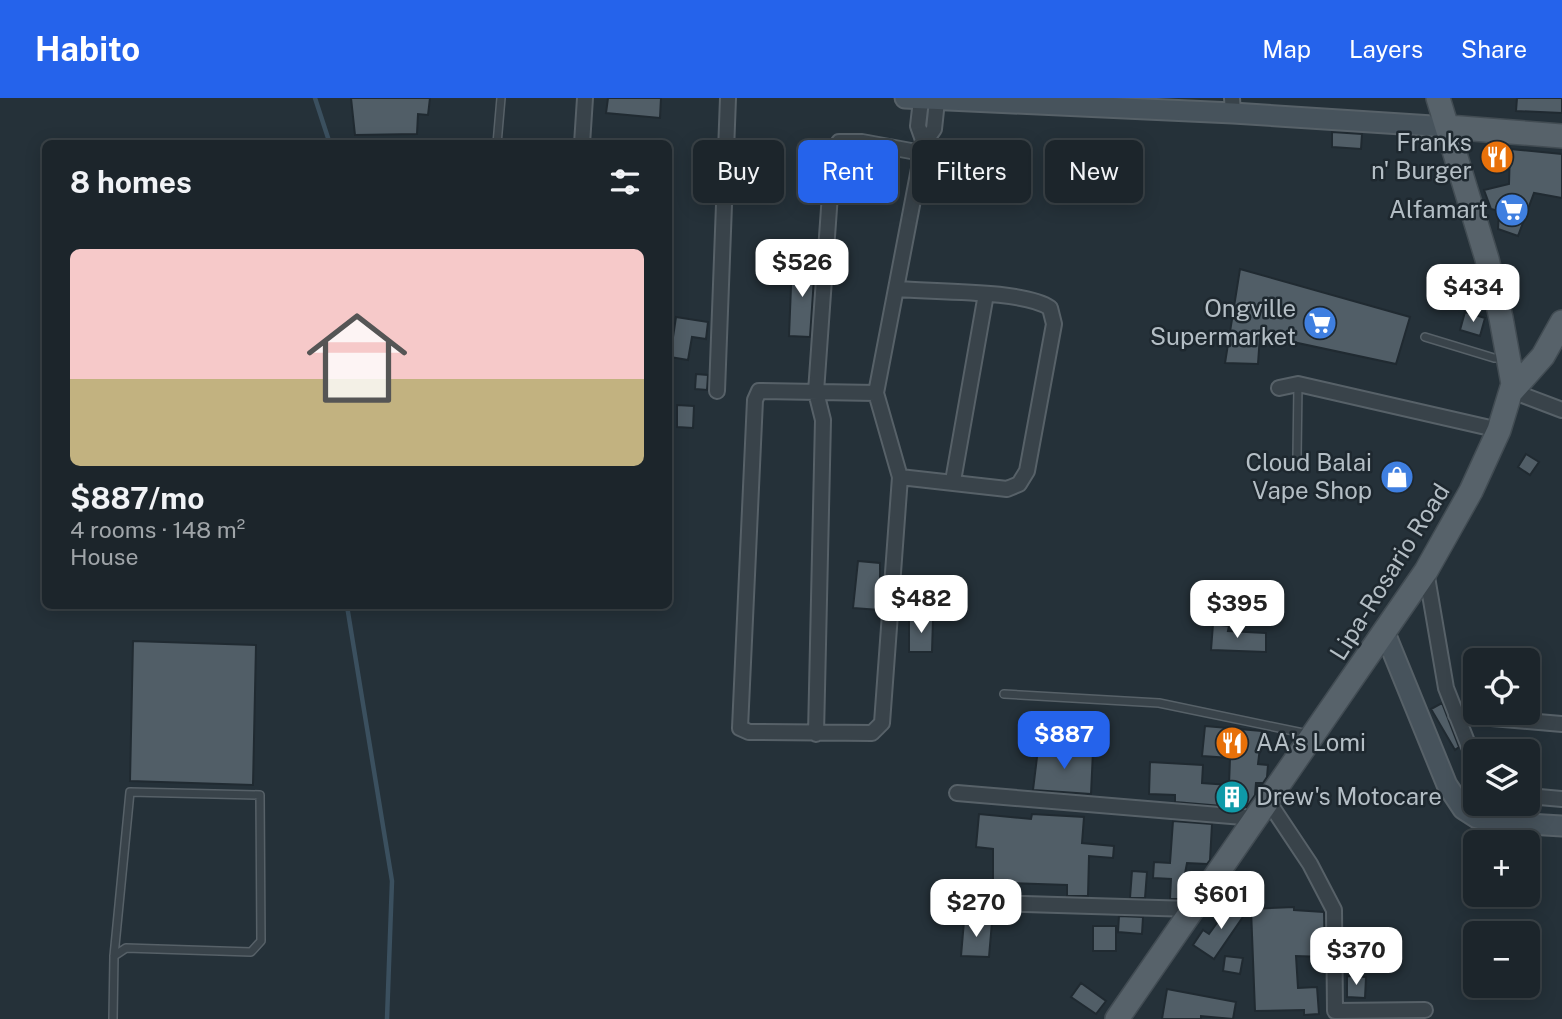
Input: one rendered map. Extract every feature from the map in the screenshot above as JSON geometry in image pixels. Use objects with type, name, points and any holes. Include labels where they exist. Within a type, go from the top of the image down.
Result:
[{"type":"main road","name":"Lipa-Rosario Road","points":[[1117,1019],[1426,571],[1471,491],[1499,430],[1512,391],[1512,380],[1494,282],[1438,98]]},
{"type":"main road","points":[[1448,127],[1562,136]]},
{"type":"main road","points":[[1512,391],[1543,356],[1562,323]]},
{"type":"street","points":[[582,140],[585,98]]},
{"type":"street","points":[[717,391],[728,98]]},
{"type":"street","points":[[928,140],[934,129],[921,99],[1233,106],[1448,127]]},
{"type":"street","points":[[816,734],[823,420],[816,392],[833,152],[839,142],[912,147]]},
{"type":"street","points":[[877,393],[759,391],[755,400],[740,728],[749,732],[872,733],[882,723],[900,477],[877,393],[913,203]]},
{"type":"street","points":[[898,289],[986,294],[1042,302],[1050,308],[1054,324],[1027,471],[1019,484],[1007,489],[900,477]]},
{"type":"street","points":[[953,481],[986,294]]},
{"type":"street","points":[[1279,388],[1298,384],[1499,430]]},
{"type":"street","points":[[1512,391],[1562,410]]},
{"type":"street","points":[[1426,571],[1446,688],[1466,739]]},
{"type":"street","points":[[1385,633],[1447,785],[1463,809],[1477,818],[1495,822],[1562,826]]},
{"type":"street","points":[[1456,715],[1562,724]]},
{"type":"street","points":[[957,793],[1261,809],[1310,864],[1334,910],[1335,1011],[1425,1010]]},
{"type":"street","points":[[1540,797],[1562,799]]},
{"type":"street","points":[[990,903],[1192,909]]},
{"type":"lane","points":[[497,140],[501,98]]},
{"type":"lane","points":[[1425,337],[1494,358],[1506,358]]},
{"type":"lane","points":[[1297,456],[1298,384]]},
{"type":"lane","points":[[1004,694],[1159,703],[1315,735]]},
{"type":"lane","points":[[113,1019],[114,956],[130,792],[260,795],[261,941],[251,952],[126,948],[114,956]]},
{"type":"building","points":[[351,98],[430,98],[428,115],[418,114],[417,134],[355,135]]},
{"type":"building","points":[[608,98],[661,98],[660,118],[606,113]]},
{"type":"building","points":[[1517,98],[1562,98],[1562,113],[1516,111]]},
{"type":"building","points":[[1332,132],[1362,134],[1361,149],[1332,147]]},
{"type":"building","points":[[1510,149],[1562,154],[1562,198],[1534,193],[1518,236],[1498,229],[1499,211],[1491,209],[1484,190],[1509,184]]},
{"type":"building","points":[[792,262],[815,263],[810,337],[789,336]]},
{"type":"building","name":"Ongville Supermarket","points":[[1240,269],[1410,317],[1396,364],[1260,335],[1258,364],[1225,363]]},
{"type":"building","points":[[1465,312],[1485,318],[1480,336],[1460,330]]},
{"type":"building","points":[[676,317],[708,322],[706,339],[692,337],[688,360],[672,357]]},
{"type":"building","points":[[696,374],[708,375],[707,390],[695,389]]},
{"type":"building","points":[[677,405],[694,406],[693,428],[677,427]]},
{"type":"building","points":[[1526,454],[1539,462],[1530,475],[1518,467]]},
{"type":"building","points":[[858,561],[880,563],[880,610],[853,608]]},
{"type":"building","points":[[909,619],[933,619],[932,652],[909,652]]},
{"type":"building","points":[[1213,624],[1229,626],[1228,631],[1266,633],[1266,652],[1211,650]]},
{"type":"building","points":[[133,641],[256,645],[253,785],[130,781]]},
{"type":"building","points":[[1442,703],[1459,747],[1455,750],[1431,709]]},
{"type":"building","points":[[1205,726],[1262,731],[1258,764],[1268,765],[1267,777],[1263,783],[1256,783],[1255,795],[1246,808],[1175,802],[1175,795],[1149,794],[1150,762],[1203,765],[1202,783],[1229,785],[1230,758],[1202,756]]},
{"type":"building","points":[[1038,749],[1093,751],[1091,794],[1033,790]]},
{"type":"building","points":[[979,814],[1031,819],[1032,814],[1084,817],[1082,843],[1114,846],[1113,858],[1089,856],[1088,896],[1067,896],[1067,885],[1011,883],[1011,893],[993,893],[993,849],[976,847]]},
{"type":"building","points":[[1173,821],[1212,824],[1210,860],[1207,864],[1187,863],[1180,899],[1170,899],[1171,879],[1153,878],[1154,862],[1170,863]]},
{"type":"building","points":[[1132,871],[1147,872],[1145,898],[1130,898]]},
{"type":"building","points":[[1233,901],[1247,911],[1214,959],[1193,945],[1203,930],[1209,934]]},
{"type":"building","points":[[1294,907],[1294,910],[1324,912],[1325,957],[1296,956],[1298,988],[1317,987],[1319,1014],[1304,1015],[1304,1010],[1255,1011],[1251,909]]},
{"type":"building","points":[[1119,916],[1143,917],[1142,934],[1118,932]]},
{"type":"building","points":[[964,921],[992,922],[989,957],[961,956]]},
{"type":"building","points":[[1093,926],[1116,926],[1116,951],[1093,951]]},
{"type":"building","points":[[1355,940],[1375,940],[1374,967],[1355,967]]},
{"type":"building","points":[[1225,956],[1243,958],[1240,974],[1223,971]]},
{"type":"building","points":[[1347,976],[1366,977],[1365,998],[1347,997]]},
{"type":"building","points":[[1081,983],[1106,1001],[1096,1014],[1071,997]]},
{"type":"building","points":[[1167,989],[1236,1002],[1233,1019],[1201,1016],[1201,1019],[1162,1019]]},
{"type":"waterway","points":[[315,98],[329,140]]},
{"type":"waterway","points":[[347,609],[392,881],[387,1019]]},
{"type":"place","name":"Franks n' Burger","points":[[1497,157]]},
{"type":"place","name":"Alfamart","points":[[1512,210]]},
{"type":"place","name":"Ongville Supermarket","points":[[1320,323]]},
{"type":"place","name":"Cloud Balai Vape Shop","points":[[1397,477]]},
{"type":"place","name":"AA's Lomi","points":[[1232,743]]},
{"type":"place","name":"Drew's Motocare","points":[[1232,797]]}]
